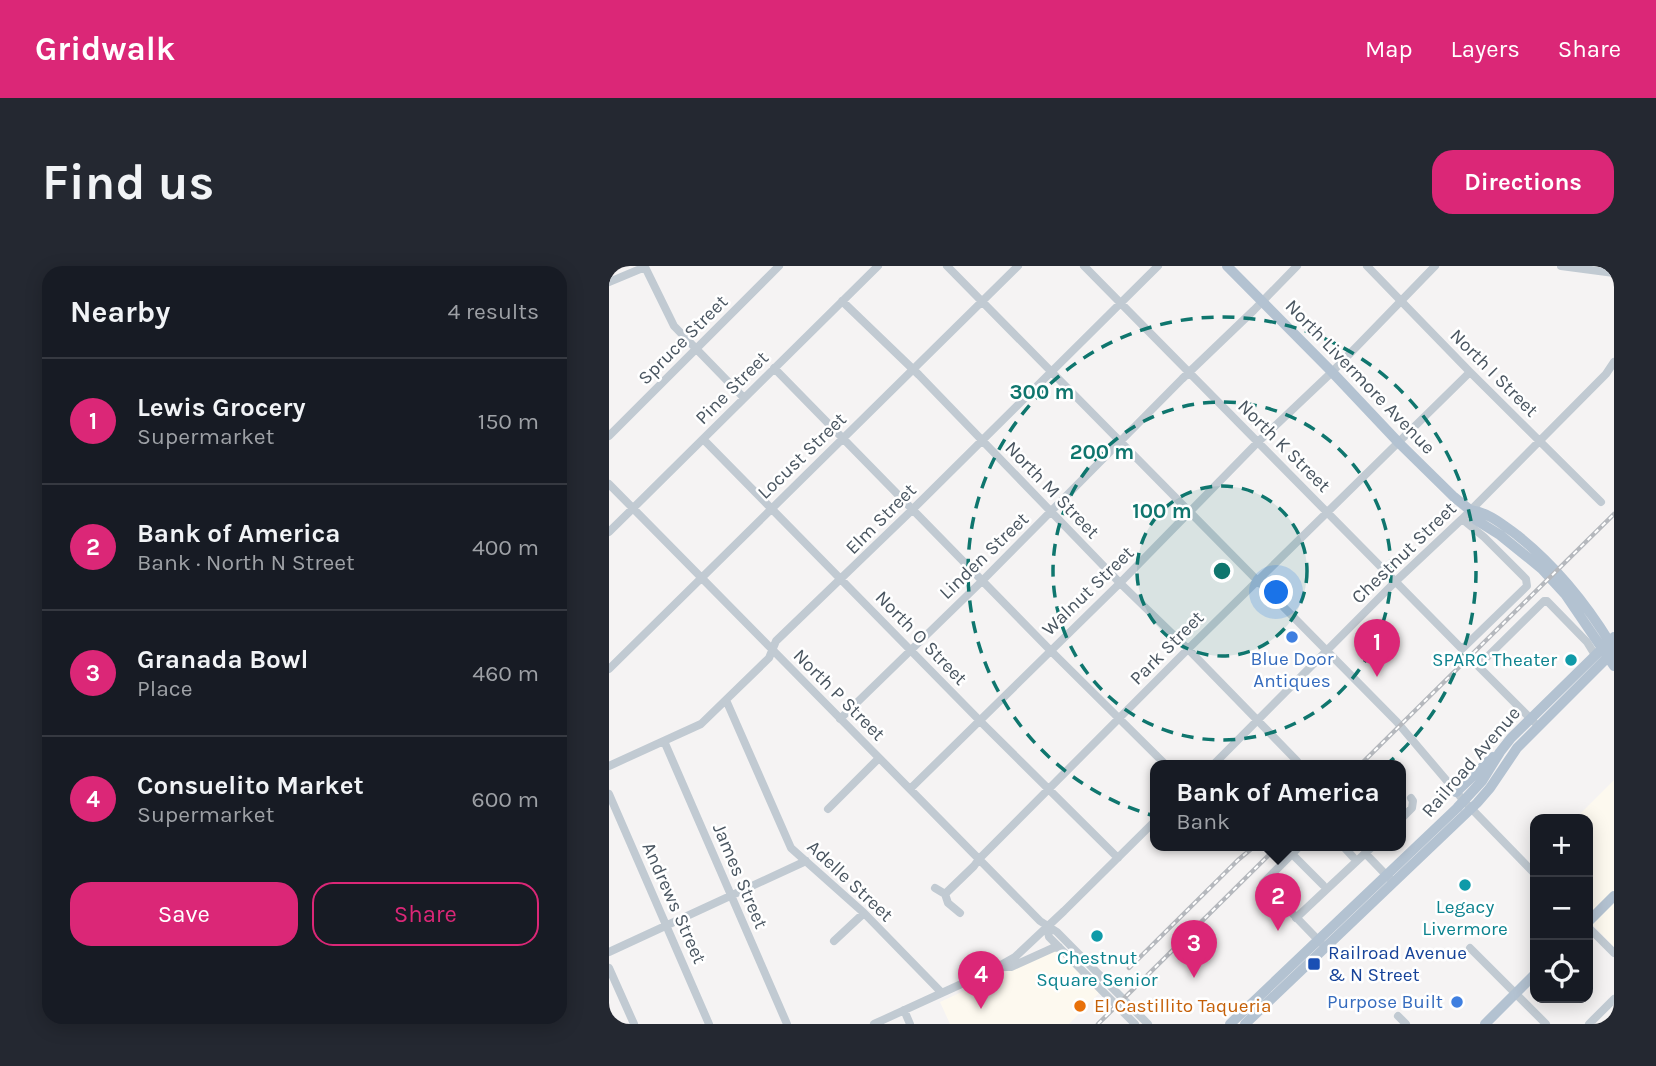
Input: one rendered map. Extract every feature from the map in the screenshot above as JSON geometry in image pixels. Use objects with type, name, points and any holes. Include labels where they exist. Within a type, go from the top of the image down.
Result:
[{"type":"main road","name":"North Livermore Avenue","points":[[1227,266],[1454,497],[1470,510],[1482,512],[1505,526],[1534,549],[1572,588],[1609,651]]},
{"type":"main road","name":"Railroad Avenue","points":[[1467,805],[1506,745],[1535,722],[1609,651]]},
{"type":"main road","name":"Railroad Avenue","points":[[1230,1024],[1322,944],[1467,805],[1490,788],[1535,722]]},
{"type":"main road","points":[[1456,792],[1506,745]]},
{"type":"main road","points":[[1593,919],[1614,896]]},
{"type":"main road","name":"Railroad Avenue","points":[[1245,1024],[1322,944]]},
{"type":"main road","points":[[1485,1024],[1530,979]]},
{"type":"street","name":"Spruce Street","points":[[609,436],[779,266]]},
{"type":"street","name":"Pine Street","points":[[609,532],[878,266]]},
{"type":"street","points":[[947,266],[1397,722],[1467,805],[1530,869]]},
{"type":"street","name":"Locust Street","points":[[609,669],[1018,266]]},
{"type":"street","name":"North K Street","points":[[1084,266],[1462,649],[1528,583],[1484,537],[1462,519]]},
{"type":"street","name":"Elm Street","points":[[609,766],[701,723],[769,658],[776,641],[1158,266]]},
{"type":"street","name":"Linden Street","points":[[840,719],[1052,512],[1297,266]]},
{"type":"street","name":"North I Street","points":[[1367,266],[1601,502]]},
{"type":"street","name":"Walnut Street","points":[[910,789],[1120,583],[1258,442],[1332,372],[1435,266]]},
{"type":"street","points":[[1561,266],[1614,273]]},
{"type":"street","points":[[609,282],[645,267],[674,326],[744,398]]},
{"type":"street","name":"North M Street","points":[[842,301],[1296,760]]},
{"type":"street","name":"Chestnut Street","points":[[1218,760],[1396,581],[1610,375],[1614,362]]},
{"type":"street","points":[[774,368],[1161,760]]},
{"type":"street","name":"Park Street","points":[[945,894],[1257,580],[1470,372]]},
{"type":"street","name":"North O Street","points":[[703,439],[1118,858]]},
{"type":"street","name":"North P Street","points":[[609,484],[979,859],[1047,927],[1057,932],[1148,1024]]},
{"type":"street","points":[[1535,722],[1478,666],[1544,601],[1587,642],[1609,651]]},
{"type":"street","name":"Adelle Street","points":[[726,700],[791,848],[863,913],[942,993]]},
{"type":"street","name":"James Street","points":[[664,741],[787,1024]]},
{"type":"street","points":[[828,809],[879,758]]},
{"type":"street","name":"Andrews Street","points":[[609,794],[709,1024]]},
{"type":"street","points":[[1406,814],[1412,808],[1411,797]]},
{"type":"street","points":[[874,1024],[998,967],[1014,957],[1150,827]]},
{"type":"street","points":[[1296,851],[1263,883],[1322,944]]},
{"type":"street","points":[[1348,851],[1353,857]]},
{"type":"street","points":[[1296,918],[1367,851]]},
{"type":"street","points":[[1365,853],[1391,879]]},
{"type":"street","points":[[1293,854],[1323,885]]},
{"type":"street","points":[[609,952],[806,861]]},
{"type":"street","points":[[935,888],[945,894],[948,903],[960,913]]},
{"type":"street","points":[[834,941],[863,913]]},
{"type":"street","name":"North P Street","points":[[1047,927],[1049,937],[1135,1024]]},
{"type":"street","points":[[1593,930],[1614,953]]},
{"type":"street","points":[[998,967],[1011,967],[1059,947]]},
{"type":"street","points":[[1470,948],[1546,1024]]},
{"type":"street","points":[[609,968],[633,1024]]},
{"type":"street","points":[[1589,1024],[1614,999]]},
{"type":"street","points":[[904,1010],[910,1024]]},
{"type":"street","points":[[1398,1016],[1406,1024]]},
{"type":"shaded area","points":[[1614,780],[1614,947],[1593,925],[1593,814],[1580,814]]},
{"type":"shaded area","points":[[1052,950],[1061,954],[1099,993],[1069,1024],[950,1024],[940,1002]]},
{"type":"railway","points":[[1365,760],[1614,514]]},
{"type":"railway","points":[[1129,968],[1249,851]]},
{"type":"railway","points":[[1098,1024],[1273,851]]},
{"type":"place","name":"Blue Door Antiques","points":[[1292,637]]},
{"type":"place","name":"SPARC Theater","points":[[1571,660]]},
{"type":"place","name":"Lewis Grocery","points":[[1377,677]]},
{"type":"place","name":"Legacy Livermore","points":[[1465,885]]},
{"type":"place","name":"Bank of America","points":[[1278,931]]},
{"type":"place","name":"Chestnut Square Senior","points":[[1097,936]]},
{"type":"place","name":"Railroad Avenue & N Street","points":[[1314,964]]},
{"type":"place","name":"Granada Bowl","points":[[1194,978]]},
{"type":"place","name":"Purpose Built","points":[[1457,1002]]},
{"type":"place","name":"El Castillito Taqueria","points":[[1080,1006]]},
{"type":"place","name":"Consuelito Market","points":[[981,1009]]}]
